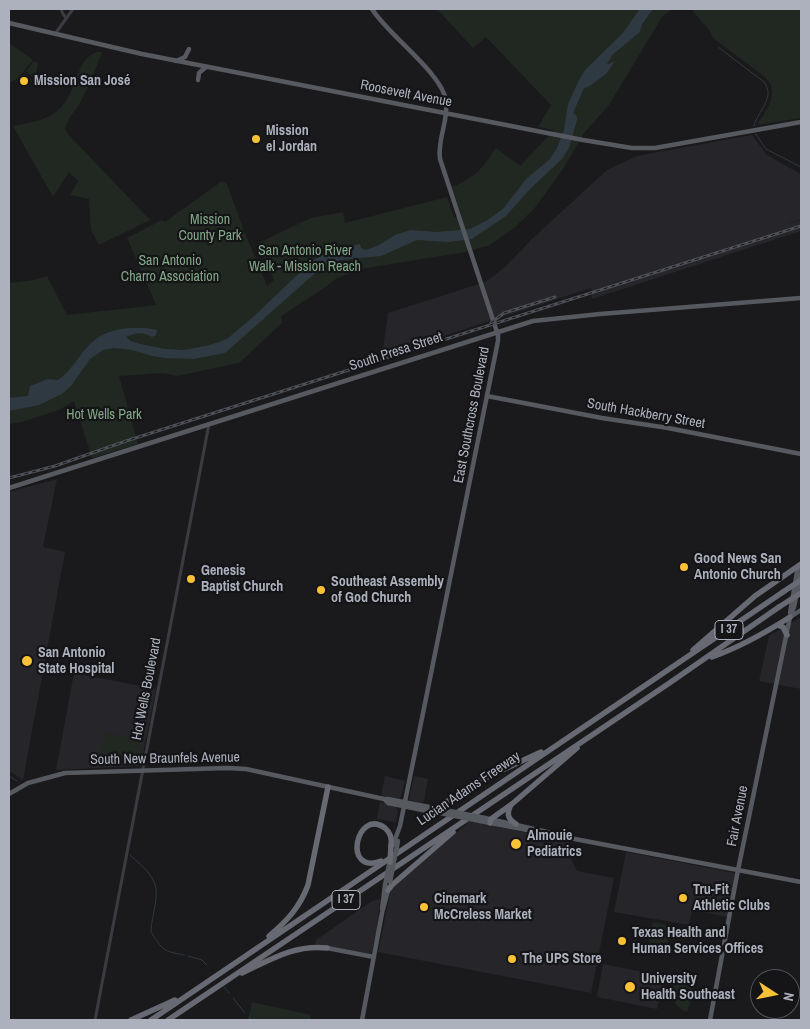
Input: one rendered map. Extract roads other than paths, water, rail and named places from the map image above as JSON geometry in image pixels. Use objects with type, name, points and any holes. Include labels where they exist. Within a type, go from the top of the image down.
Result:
[{"type":"highway","points":[[674,666],[755,596],[801,563]]},
{"type":"highway","name":"Lucian Adams Freeway","points":[[151,1020],[801,580]]},
{"type":"highway","name":"Lucian Adams Freeway","points":[[169,1020],[801,593]]},
{"type":"highway","points":[[702,661],[730,650],[790,617]]},
{"type":"highway","points":[[777,625],[783,627],[787,635]]},
{"type":"highway","points":[[437,811],[476,783],[530,758],[572,731],[590,722]]},
{"type":"highway","points":[[489,820],[512,804],[582,745],[591,735]]},
{"type":"highway","points":[[232,965],[274,932],[294,913],[300,904],[308,885],[328,787]]},
{"type":"highway","points":[[387,888],[446,837],[490,803]]},
{"type":"highway","points":[[512,804],[508,813],[509,819],[516,824]]},
{"type":"highway","points":[[390,862],[392,845],[391,837],[387,830],[382,826],[374,825],[361,832],[356,849],[364,860],[376,863],[407,847]]},
{"type":"highway","points":[[227,980],[299,948],[327,948]]},
{"type":"highway","points":[[131,1020],[199,987]]},
{"type":"main road","name":"East Southcross Boulevard","points":[[372,9],[386,27],[439,82],[446,98],[446,114],[439,154],[498,341],[404,804],[390,882],[387,888]]},
{"type":"main road","name":"Roosevelt Avenue","points":[[9,23],[175,61],[583,140],[645,149],[801,122]]},
{"type":"main road","points":[[175,61],[185,57],[188,49]]},
{"type":"main road","points":[[198,80],[199,73],[206,67]]},
{"type":"main road","name":"South Presa Street","points":[[9,488],[523,323],[547,318],[801,298]]},
{"type":"main road","name":"South Hackberry Street","points":[[487,396],[801,454]]},
{"type":"main road","name":"Fair Avenue","points":[[790,617],[794,607],[801,563]]},
{"type":"main road","name":"Fair Avenue","points":[[710,1020],[787,635],[790,606],[797,572],[801,563]]},
{"type":"main road","points":[[790,617],[801,610]]},
{"type":"main road","name":"South New Braunfels Avenue","points":[[9,794],[28,783],[58,774],[242,768],[480,821],[489,820],[516,824],[544,830],[556,835]]},
{"type":"main road","name":"South New Braunfels Avenue","points":[[437,811],[445,810],[544,834],[801,882]]},
{"type":"main road","name":"East Southcross Boulevard","points":[[392,845],[400,826]]},
{"type":"main road","name":"East Southcross Boulevard","points":[[362,1020],[387,888],[390,862]]},
{"type":"main road","points":[[327,948],[374,957]]},
{"type":"street","points":[[61,9],[66,18]]},
{"type":"street","points":[[55,34],[73,9]]},
{"type":"street","name":"Hot Wells Boulevard","points":[[95,1019],[209,424]]},
{"type":"waterway","points":[[718,47],[764,82],[767,88],[767,99],[754,126]]},
{"type":"waterway","points":[[755,133],[766,149],[801,167]]},
{"type":"waterway","points":[[9,776],[17,781]]},
{"type":"waterway","points":[[130,855],[147,872],[155,884],[156,897],[151,932],[164,949],[184,955]]},
{"type":"waterway","points":[[188,956],[202,960],[207,965]]},
{"type":"waterway","points":[[224,987],[229,993]]},
{"type":"waterway","points":[[233,998],[245,1013]]},
{"type":"railway","points":[[9,478],[55,466],[126,441],[801,226]]},
{"type":"railway","points":[[491,323],[504,313],[555,297]]},
{"type":"place","name":"Mission San José","points":[[24,81]]},
{"type":"place","name":"Mission el Jordan","points":[[256,139]]},
{"type":"place","name":"Good News San Antonio Church","points":[[684,567]]},
{"type":"place","name":"Genesis Baptist Church","points":[[191,579]]},
{"type":"place","name":"Southeast Assembly of God Church","points":[[321,590]]},
{"type":"place","name":"San Antonio State Hospital","points":[[27,661]]},
{"type":"place","name":"Almouie Pediatrics","points":[[516,844]]},
{"type":"place","name":"Tru-Fit Athletic Clubs","points":[[683,898]]},
{"type":"place","name":"Cinemark McCreless Market","points":[[424,907]]},
{"type":"place","name":"Texas Health and Human Services Offices","points":[[622,941]]},
{"type":"place","name":"The UPS Store","points":[[512,959]]},
{"type":"place","name":"University Health Southeast","points":[[630,987]]},
{"type":"park label","name":"Mission County Park","points":[[210,228]]},
{"type":"park label","name":"San Antonio River Walk - Mission Reach","points":[[305,260]]},
{"type":"park label","name":"San Antonio Charro Association","points":[[170,270]]},
{"type":"park label","name":"Hot Wells Park","points":[[104,415]]}]
